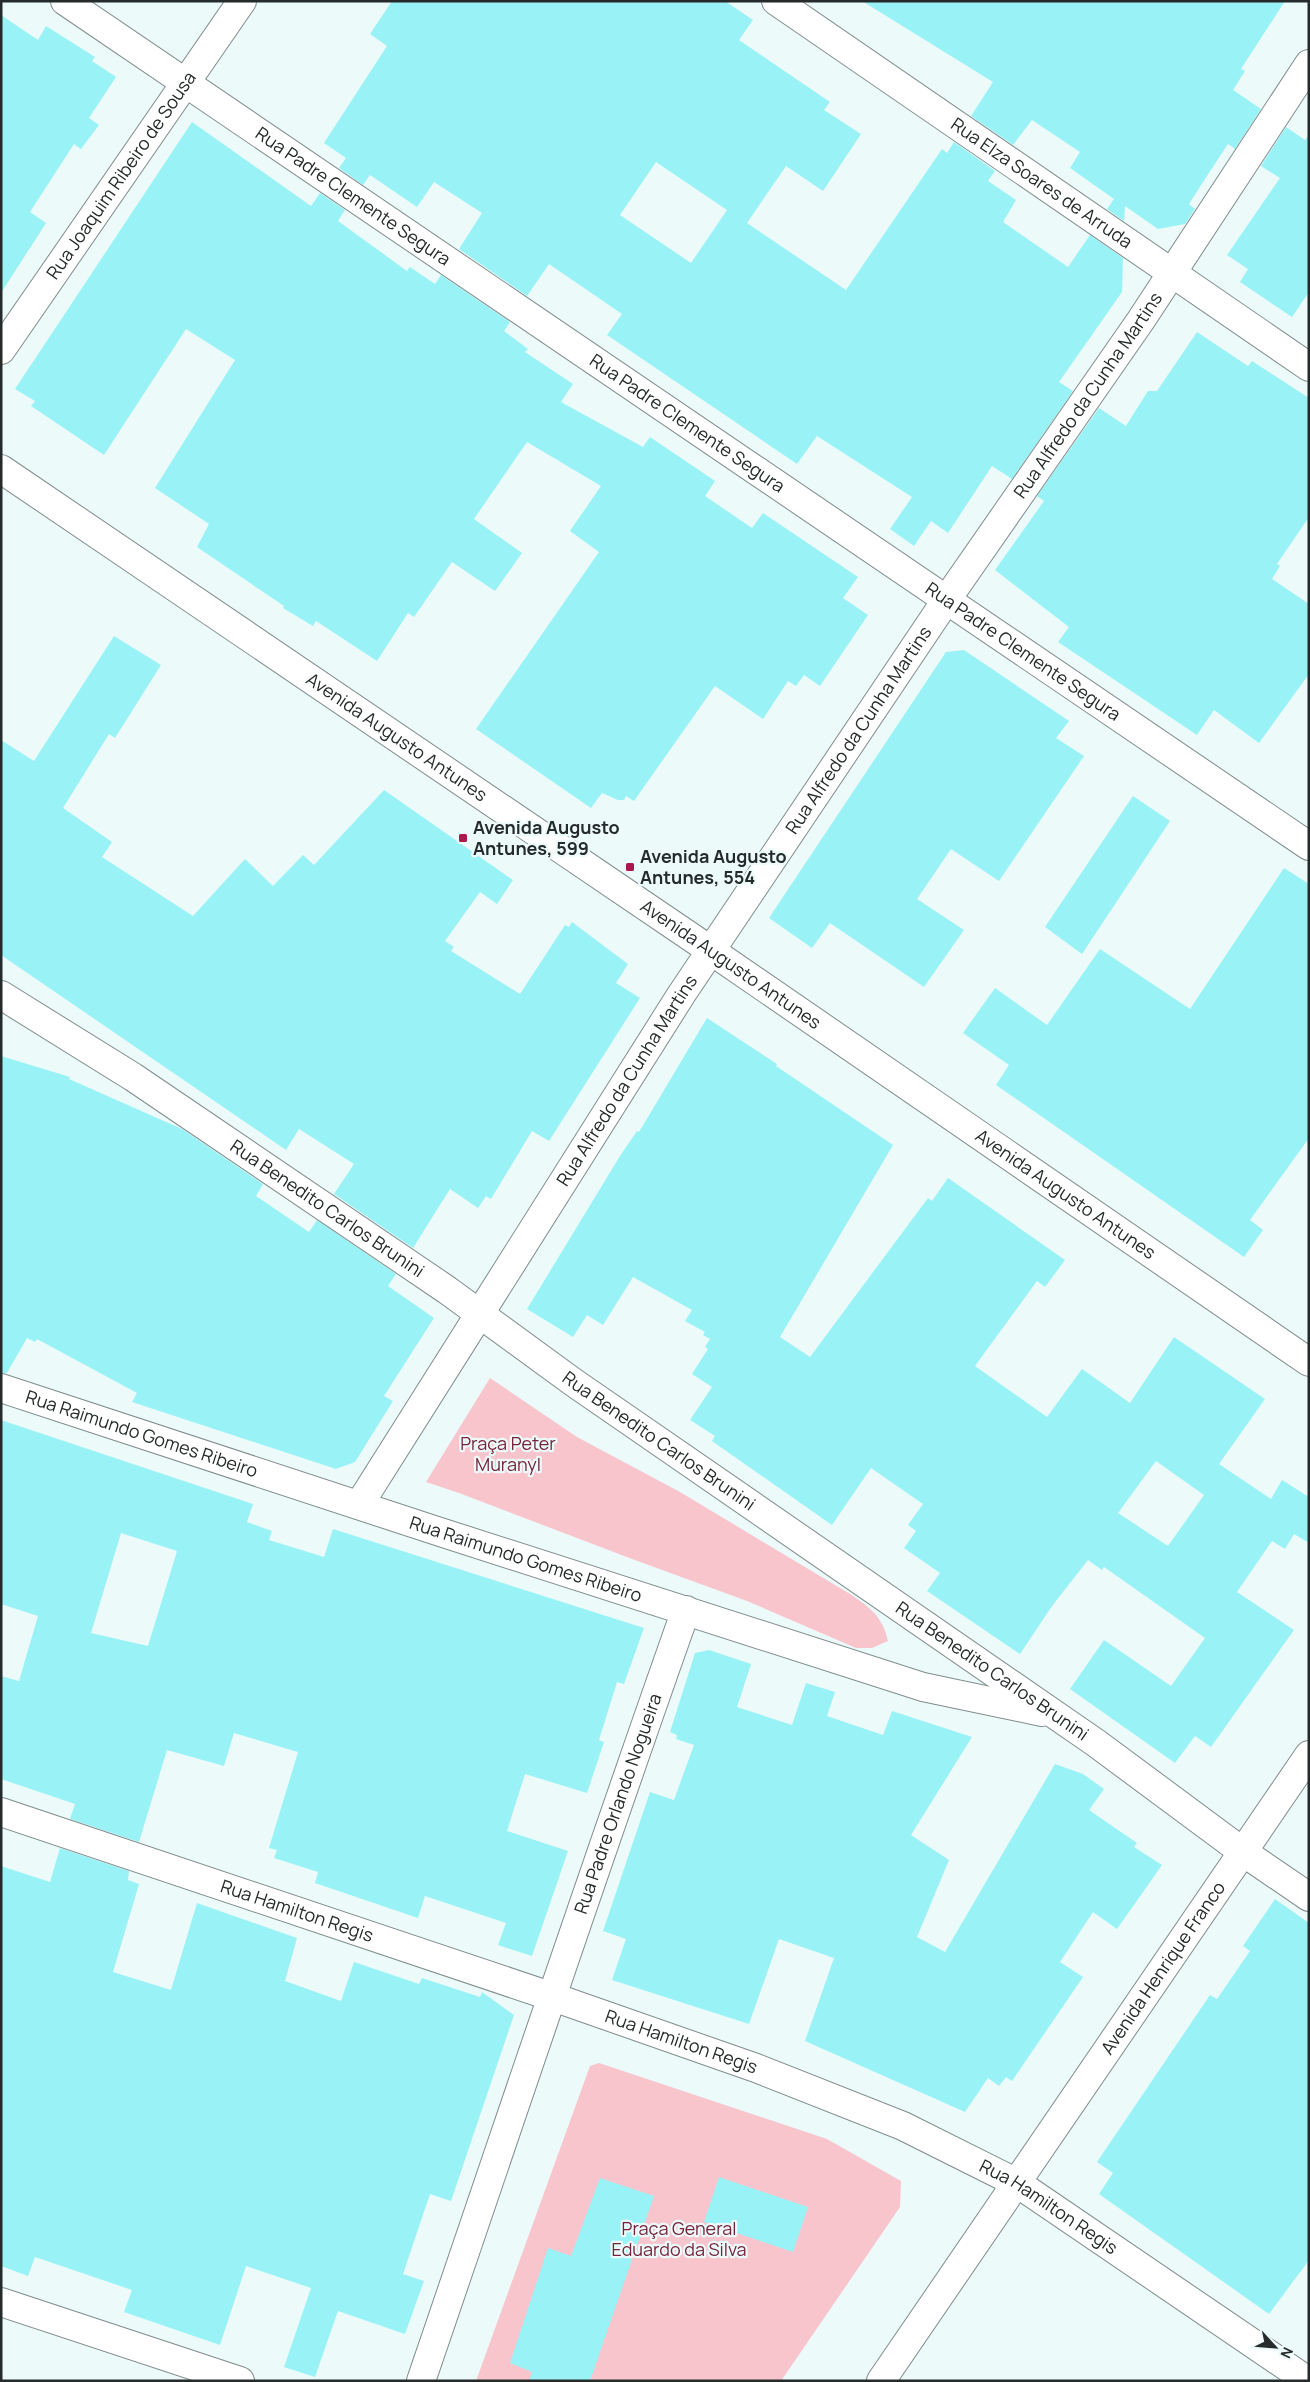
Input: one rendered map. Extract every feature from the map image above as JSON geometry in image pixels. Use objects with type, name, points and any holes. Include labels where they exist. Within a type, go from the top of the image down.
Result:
[{"type":"street","name":"Rua Padre Clemente Segura","points":[[65,1],[1309,846]]},
{"type":"street","name":"Rua Joaquim Ribeiro de Sousa","points":[[1,350],[242,1]]},
{"type":"street","name":"Rua Elza Soares de Arruda","points":[[776,1],[1309,367]]},
{"type":"street","name":"Rua Alfredo da Cunha Martins","points":[[359,1505],[481,1315],[710,950],[947,599],[1173,272],[1309,64]]},
{"type":"street","name":"Avenida Augusto Antunes","points":[[1,470],[710,950],[1309,1362]]},
{"type":"street","name":"Rua Benedito Carlos Brunini","points":[[1,995],[141,1083],[447,1290],[573,1382],[1056,1715],[1243,1852],[1309,1897]]},
{"type":"street","name":"Rua Raimundo Gomes Ribeiro","points":[[1,1388],[923,1686],[1056,1715]]},
{"type":"street","name":"Rua Padre Orlando Nogueira","points":[[553,1997],[593,1872],[686,1610]]},
{"type":"street","name":"Avenida Henrique Franco","points":[[1017,2182],[1309,1755]]},
{"type":"street","name":"Rua Hamilton Regis","points":[[1,1812],[553,1997],[756,2068],[902,2126],[1017,2182],[1308,2381]]},
{"type":"street","points":[[421,2381],[553,1997]]},
{"type":"street","points":[[881,2381],[1017,2182]]},
{"type":"street","points":[[1,2302],[184,2372],[240,2381]]},
{"type":"green space","name":"Praça Peter Muranyl","points":[[490,1378],[577,1437],[680,1492],[850,1594],[879,1618],[888,1641],[872,1648],[856,1648],[747,1601],[426,1482]]},
{"type":"green space","name":"Praça General Eduardo da Silva","points":[[599,2063],[827,2139],[901,2181],[900,2207],[781,2381],[476,2381],[590,2066]]},
{"type":"building","points":[[392,1],[725,1],[753,20],[739,40],[830,102],[824,110],[861,134],[823,191],[786,166],[747,223],[846,290],[942,149],[947,153],[954,142],[995,171],[988,181],[1016,200],[1003,222],[1068,267],[1090,235],[1123,258],[1122,292],[1059,382],[1073,391],[1012,479],[992,466],[948,533],[931,521],[914,546],[890,529],[912,497],[817,436],[797,464],[607,335],[622,314],[549,264],[527,296],[459,249],[482,213],[434,182],[417,207],[370,175],[363,185],[339,168],[346,158],[324,143],[387,46],[370,34]],"holes":[[[656,162],[727,210],[691,263],[620,215]]]},
{"type":"building","points":[[862,1],[1285,1],[1241,69],[1245,71],[1233,90],[1261,109],[1235,149],[1228,144],[1189,204],[1195,209],[1185,224],[1158,229],[1125,206],[1124,221],[1107,209],[1114,199],[1070,168],[1080,152],[1032,120],[1013,145],[971,116],[993,82]]},
{"type":"building","points":[[1,15],[38,40],[46,26],[95,57],[92,61],[116,77],[89,118],[99,125],[81,149],[74,144],[30,212],[46,223],[1,293]]},
{"type":"building","points":[[192,122],[311,206],[320,193],[345,210],[338,221],[407,271],[410,267],[435,284],[441,275],[510,322],[504,331],[528,349],[525,352],[573,384],[561,402],[643,447],[650,437],[715,481],[705,496],[752,528],[763,513],[858,577],[843,598],[868,615],[820,686],[804,675],[796,686],[788,681],[763,719],[715,686],[634,801],[626,796],[624,800],[618,800],[602,793],[591,808],[476,729],[599,552],[570,531],[601,486],[527,442],[474,519],[522,553],[495,591],[452,562],[414,617],[408,613],[377,661],[316,621],[313,626],[283,608],[284,606],[197,547],[209,524],[155,488],[235,360],[186,329],[104,455],[31,406],[35,401],[15,389]]},
{"type":"building","points":[[1286,127],[1305,140],[1309,135],[1309,292],[1292,317],[1240,282],[1248,269],[1227,255],[1280,178],[1261,166]]},
{"type":"building","points":[[1197,332],[1248,366],[1252,361],[1309,398],[1309,517],[1277,564],[1280,566],[1272,579],[1309,604],[1309,674],[1259,743],[1214,710],[1197,735],[1058,642],[1069,627],[995,570],[1044,501],[1037,496],[1099,408],[1126,426],[1148,391],[1157,391]]},
{"type":"building","points":[[114,636],[161,665],[115,738],[109,734],[63,808],[112,842],[102,857],[193,916],[245,859],[273,886],[303,855],[314,865],[384,790],[513,880],[497,904],[480,892],[445,941],[454,947],[451,951],[520,994],[565,925],[569,927],[572,922],[628,964],[616,983],[640,998],[549,1141],[532,1131],[491,1199],[486,1196],[478,1208],[450,1189],[413,1248],[334,1194],[354,1164],[299,1129],[286,1150],[1,955],[1,740],[34,761]]},
{"type":"building","points":[[964,650],[1069,721],[1056,738],[1084,756],[999,881],[951,849],[917,899],[964,930],[924,987],[830,923],[812,948],[769,918],[946,652]]},
{"type":"building","points":[[1133,796],[1170,821],[1082,954],[1045,927]]},
{"type":"building","points":[[1284,868],[1309,884],[1309,1138],[1250,1220],[1263,1230],[1244,1257],[996,1085],[1009,1065],[963,1033],[995,988],[1047,1025],[1100,949],[1190,1009]]},
{"type":"building","points":[[707,1018],[893,1145],[780,1337],[810,1357],[928,1198],[932,1201],[948,1178],[1065,1260],[1045,1287],[1037,1281],[975,1366],[1047,1417],[1082,1369],[1130,1403],[1174,1337],[1265,1399],[1219,1464],[1271,1499],[1282,1480],[1309,1497],[1309,1543],[1294,1534],[1285,1549],[1272,1541],[1237,1592],[1294,1630],[1211,1747],[1195,1736],[1175,1763],[1070,1689],[1104,1640],[1171,1686],[1205,1638],[1104,1567],[1102,1570],[1088,1560],[1052,1606],[1020,1654],[927,1591],[940,1573],[904,1548],[916,1531],[908,1525],[923,1504],[871,1468],[832,1525],[712,1441],[715,1436],[690,1420],[712,1387],[692,1374],[708,1349],[705,1347],[710,1339],[703,1335],[705,1332],[685,1321],[692,1310],[633,1277],[603,1325],[587,1315],[573,1337],[527,1309],[620,1156],[637,1131],[639,1132]],"holes":[[[1156,1461],[1204,1495],[1168,1546],[1118,1513]]]},
{"type":"building","points":[[1,1056],[70,1077],[69,1079],[182,1129],[263,1184],[256,1196],[309,1232],[317,1220],[396,1274],[388,1286],[434,1318],[384,1396],[393,1401],[355,1462],[336,1469],[132,1402],[137,1393],[37,1339],[35,1342],[27,1338],[7,1373],[1,1373]]},
{"type":"building","points":[[1,1420],[253,1504],[247,1522],[272,1531],[269,1540],[324,1557],[333,1529],[644,1628],[624,1684],[617,1682],[599,1740],[604,1742],[587,1793],[525,1774],[507,1831],[568,1851],[532,1956],[498,1945],[506,1923],[425,1896],[418,1918],[315,1883],[318,1872],[274,1858],[277,1850],[269,1848],[298,1752],[234,1733],[224,1766],[167,1750],[139,1842],[70,1819],[75,1804],[1,1779],[1,1676],[19,1681],[38,1616],[1,1604]],"holes":[[[121,1533],[177,1551],[148,1646],[91,1633]]]},
{"type":"building","points":[[709,1650],[751,1664],[737,1707],[792,1725],[806,1683],[835,1692],[827,1716],[883,1735],[892,1711],[972,1737],[911,1835],[949,1860],[917,1937],[945,1952],[1055,1764],[1083,1774],[1104,1789],[1089,1810],[1137,1843],[1134,1847],[1162,1865],[1117,1929],[1093,1912],[1060,1962],[1083,1977],[1012,2081],[1006,2077],[999,2086],[988,2078],[965,2112],[805,2041],[834,1958],[779,1939],[749,2024],[612,1980],[626,1939],[603,1931],[650,1792],[674,1800],[694,1745],[676,1739],[677,1735],[670,1732],[695,1653]]},
{"type":"building","points":[[60,1848],[129,1871],[128,1880],[139,1884],[113,1972],[171,1990],[197,1903],[297,1938],[285,1981],[341,2001],[354,1962],[419,1984],[422,1978],[480,1997],[482,1992],[514,2015],[451,2201],[430,2194],[403,2274],[424,2281],[405,2334],[338,2311],[315,2377],[284,2367],[311,2288],[246,2266],[220,2345],[124,2312],[132,2290],[35,2257],[28,2276],[1,2266],[1,1866],[50,1882]]},
{"type":"building","points":[[1275,1899],[1309,1923],[1309,2260],[1269,2314],[1099,2194],[1113,2173],[1097,2162],[1210,1995],[1217,1999],[1250,1951],[1243,1946]]},
{"type":"building","points":[[719,2177],[808,2207],[793,2252],[704,2222]]},
{"type":"building","points":[[600,2178],[654,2196],[590,2381],[529,2381],[532,2372],[510,2363],[548,2248],[571,2256]]},
{"type":"place","name":"Avenida Augusto Antunes, 599","points":[[463,838]]},
{"type":"place","name":"Avenida Augusto Antunes, 554","points":[[630,867]]}]
